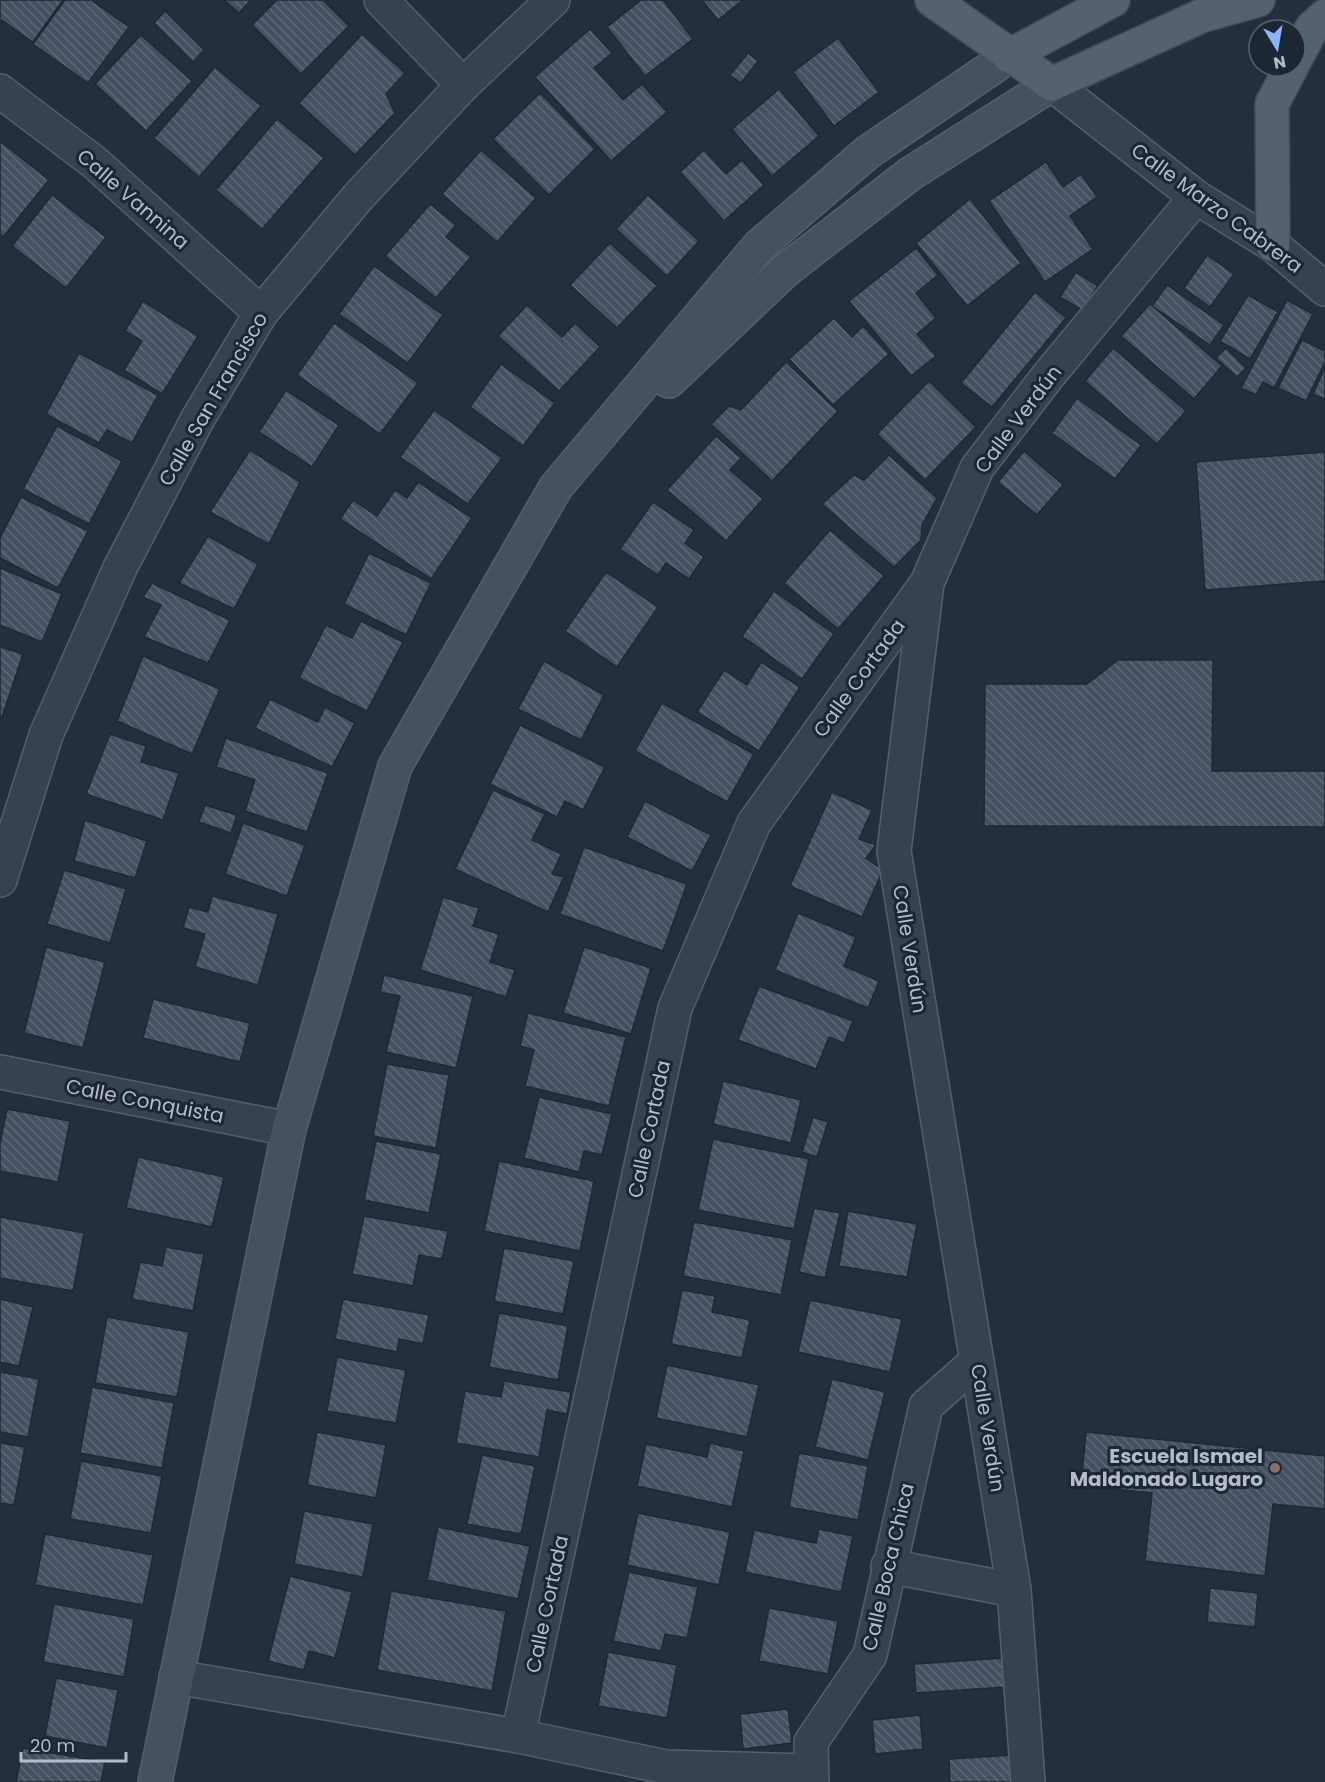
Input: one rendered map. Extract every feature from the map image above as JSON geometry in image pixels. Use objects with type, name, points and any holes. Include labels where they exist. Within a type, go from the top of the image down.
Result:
[{"type":"main road","points":[[932,0],[1052,84],[1201,16],[1258,0]]},
{"type":"main road","points":[[1009,56],[1113,0]]},
{"type":"main road","points":[[1307,37],[1312,28],[1325,16]]},
{"type":"main road","points":[[1273,244],[1272,104],[1286,78]]},
{"type":"street","points":[[381,0],[463,85]]},
{"type":"street","name":"Calle San Francisco","points":[[0,880],[46,735],[120,568],[196,420],[261,312],[358,197],[463,85],[554,0]]},
{"type":"street","points":[[155,1782],[289,1129],[396,766],[556,487],[759,246],[868,152],[1009,56]]},
{"type":"street","points":[[556,487],[786,270],[910,174],[1052,84]]},
{"type":"street","name":"Calle Marzo Cabrera","points":[[1052,84],[1196,197],[1273,244],[1325,289]]},
{"type":"street","name":"Calle Vannina","points":[[0,91],[94,162],[261,312]]},
{"type":"street","name":"Calle Verdún","points":[[1028,1782],[1014,1590],[894,851],[927,583],[978,468],[1048,376],[1196,197]]},
{"type":"street","name":"Calle Cortada","points":[[518,1736],[675,1008],[754,823],[927,583]]},
{"type":"street","name":"Calle Conquista","points":[[0,1072],[289,1129]]},
{"type":"street","name":"Calle Boca Chica","points":[[812,1777],[811,1742],[870,1655],[888,1566],[926,1406],[977,1361]]},
{"type":"street","points":[[888,1566],[1014,1590]]},
{"type":"street","points":[[176,1677],[518,1736],[665,1774],[812,1777]]},
{"type":"building","points":[[0,0],[63,0],[33,42],[0,19]]},
{"type":"building","points":[[65,0],[91,0],[129,27],[88,83],[33,44]]},
{"type":"building","points":[[224,0],[251,0],[239,13]]},
{"type":"building","points":[[277,0],[323,0],[349,26],[301,74],[252,25]]},
{"type":"building","points":[[641,0],[663,0],[693,39],[645,76],[607,27]]},
{"type":"building","points":[[702,0],[743,0],[718,20]]},
{"type":"building","points":[[165,11],[204,50],[193,62],[154,23]]},
{"type":"building","points":[[590,29],[612,53],[594,68],[623,100],[642,84],[667,112],[611,161],[535,77]]},
{"type":"building","points":[[362,34],[405,73],[386,94],[395,113],[355,155],[299,103]]},
{"type":"building","points":[[141,35],[192,81],[146,131],[95,84]]},
{"type":"building","points":[[838,38],[879,92],[834,126],[793,72]]},
{"type":"building","points":[[748,53],[758,61],[741,83],[730,75]]},
{"type":"building","points":[[215,67],[261,106],[199,177],[154,138]]},
{"type":"building","points":[[779,89],[819,136],[772,176],[732,129]]},
{"type":"building","points":[[540,93],[595,149],[549,195],[493,139]]},
{"type":"building","points":[[277,119],[324,158],[262,229],[216,190]]},
{"type":"building","points":[[0,141],[49,180],[3,237],[0,234]]},
{"type":"building","points":[[481,150],[536,198],[497,242],[442,194]]},
{"type":"building","points":[[704,150],[726,174],[742,160],[764,185],[724,221],[680,172]]},
{"type":"building","points":[[1046,162],[1063,187],[1081,174],[1097,197],[1070,216],[1093,249],[1045,282],[989,201]]},
{"type":"building","points":[[52,195],[106,237],[66,288],[12,246]]},
{"type":"building","points":[[648,195],[699,241],[667,276],[616,229]]},
{"type":"building","points":[[970,199],[1021,263],[967,306],[916,243]]},
{"type":"building","points":[[430,204],[456,225],[446,237],[471,257],[436,298],[385,256]]},
{"type":"building","points":[[610,243],[657,286],[617,328],[570,285]]},
{"type":"building","points":[[916,248],[938,275],[916,293],[936,318],[917,334],[936,356],[911,376],[849,301]]},
{"type":"building","points":[[1207,255],[1234,274],[1210,307],[1184,288]]},
{"type":"building","points":[[374,266],[443,315],[408,363],[339,314]]},
{"type":"building","points":[[1076,272],[1098,286],[1082,310],[1060,297]]},
{"type":"building","points":[[1167,285],[1224,325],[1210,345],[1152,306]]},
{"type":"building","points":[[1035,292],[1066,318],[992,407],[961,383]]},
{"type":"building","points":[[1248,295],[1278,312],[1250,359],[1220,341]]},
{"type":"building","points":[[1287,300],[1313,314],[1274,388],[1263,382],[1256,395],[1241,388]]},
{"type":"building","points":[[143,301],[198,336],[162,394],[124,370],[142,341],[125,331]]},
{"type":"building","points":[[1150,304],[1222,366],[1194,399],[1121,336]]},
{"type":"building","points":[[527,305],[562,337],[575,323],[600,347],[559,391],[498,336]]},
{"type":"building","points":[[834,318],[852,337],[863,326],[889,354],[833,405],[789,359]]},
{"type":"building","points":[[334,323],[418,383],[380,434],[297,375]]},
{"type":"building","points":[[1302,340],[1325,351],[1325,362],[1306,401],[1278,388]]},
{"type":"building","points":[[1113,348],[1186,411],[1157,444],[1085,381]]},
{"type":"building","points":[[1226,348],[1246,368],[1237,377],[1216,358]]},
{"type":"building","points":[[79,353],[158,395],[132,443],[107,430],[99,443],[46,414]]},
{"type":"building","points":[[786,362],[838,411],[772,481],[711,424],[729,406],[741,410]]},
{"type":"building","points":[[501,364],[555,403],[523,446],[470,407]]},
{"type":"building","points":[[1325,367],[1325,399],[1313,394]]},
{"type":"building","points":[[929,381],[976,427],[925,480],[877,434]]},
{"type":"building","points":[[286,390],[339,425],[312,467],[259,432]]},
{"type":"building","points":[[1077,398],[1141,445],[1115,479],[1052,433]]},
{"type":"building","points":[[434,410],[502,458],[468,504],[400,457]]},
{"type":"building","points":[[57,426],[122,461],[89,524],[23,489]]},
{"type":"building","points":[[716,436],[741,458],[730,470],[763,499],[726,541],[667,490]]},
{"type":"building","points":[[250,450],[300,482],[269,544],[210,512]]},
{"type":"building","points":[[1024,451],[1063,485],[1037,515],[998,482]]},
{"type":"building","points":[[1325,452],[1325,581],[1205,590],[1196,462]]},
{"type":"building","points":[[889,455],[937,498],[922,525],[921,540],[894,567],[822,504],[854,475],[864,480]]},
{"type":"building","points":[[418,482],[472,518],[431,579],[340,519],[353,500],[377,516],[395,490],[407,498]]},
{"type":"building","points":[[21,497],[88,531],[58,588],[0,558],[0,538]]},
{"type":"building","points":[[653,502],[694,530],[685,543],[704,557],[689,579],[666,563],[658,575],[620,549]]},
{"type":"building","points":[[830,530],[884,576],[838,629],[784,583]]},
{"type":"building","points":[[208,536],[258,564],[234,609],[179,583]]},
{"type":"building","points":[[369,553],[431,583],[406,635],[344,604]]},
{"type":"building","points":[[0,568],[62,594],[42,642],[0,625]]},
{"type":"building","points":[[606,572],[658,607],[617,667],[565,631]]},
{"type":"building","points":[[152,583],[230,620],[208,663],[144,637],[161,605],[143,597]]},
{"type":"building","points":[[774,591],[834,634],[802,679],[742,636]]},
{"type":"building","points":[[361,621],[403,642],[367,711],[299,678],[326,625],[352,638]]},
{"type":"building","points":[[0,647],[23,654],[0,723]]},
{"type":"building","points":[[143,656],[220,689],[192,754],[117,721]]},
{"type":"building","points":[[1118,660],[1213,660],[1212,771],[1325,771],[1325,827],[984,826],[985,684],[1087,684]]},
{"type":"building","points":[[544,661],[604,695],[581,740],[518,709]]},
{"type":"building","points":[[761,662],[800,687],[759,751],[697,712],[724,670],[747,685]]},
{"type":"building","points":[[270,699],[318,722],[325,707],[355,723],[332,767],[255,728]]},
{"type":"building","points":[[662,703],[754,754],[727,802],[635,751]]},
{"type":"building","points":[[520,725],[605,767],[583,810],[565,801],[557,817],[490,784]]},
{"type":"building","points":[[110,734],[146,746],[141,762],[179,773],[163,820],[86,794]]},
{"type":"building","points":[[226,738],[328,773],[307,832],[245,811],[255,780],[216,767]]},
{"type":"building","points":[[493,790],[545,814],[532,840],[561,854],[552,874],[564,877],[548,912],[455,869]]},
{"type":"building","points":[[832,792],[872,810],[859,839],[876,845],[866,858],[883,870],[862,917],[790,886]]},
{"type":"building","points":[[645,801],[711,835],[692,871],[627,837]]},
{"type":"building","points":[[205,805],[237,815],[231,833],[199,822]]},
{"type":"building","points":[[85,820],[147,841],[135,878],[74,861]]},
{"type":"building","points":[[243,823],[305,845],[287,896],[225,874]]},
{"type":"building","points":[[584,847],[687,884],[663,951],[560,914]]},
{"type":"building","points":[[64,870],[126,889],[110,943],[47,924]]},
{"type":"building","points":[[212,896],[278,914],[258,985],[195,967],[205,934],[183,928],[189,907],[208,912]]},
{"type":"building","points":[[443,897],[479,908],[473,926],[499,934],[490,962],[515,970],[506,997],[420,970]]},
{"type":"building","points":[[798,913],[856,937],[844,966],[879,981],[868,1008],[775,970]]},
{"type":"building","points":[[46,947],[105,962],[83,1048],[24,1033]]},
{"type":"building","points":[[584,947],[651,968],[631,1034],[563,1013]]},
{"type":"building","points":[[384,975],[473,996],[456,1068],[386,1052],[400,996],[380,992]]},
{"type":"building","points":[[759,986],[853,1021],[844,1043],[829,1037],[816,1069],[738,1040]]},
{"type":"building","points":[[153,999],[250,1023],[240,1062],[143,1038]]},
{"type":"building","points":[[528,1013],[626,1037],[609,1106],[525,1086],[534,1050],[520,1046]]},
{"type":"building","points":[[387,1064],[449,1075],[436,1148],[373,1136]]},
{"type":"building","points":[[723,1081],[801,1100],[791,1143],[713,1124]]},
{"type":"building","points":[[539,1097],[612,1114],[602,1155],[584,1151],[579,1172],[524,1158]]},
{"type":"building","points":[[7,1109],[70,1121],[58,1182],[0,1171],[0,1144]]},
{"type":"building","points":[[813,1117],[828,1122],[817,1157],[802,1152]]},
{"type":"building","points":[[713,1139],[809,1159],[794,1229],[698,1210]]},
{"type":"building","points":[[376,1141],[441,1154],[429,1213],[364,1200]]},
{"type":"building","points":[[138,1157],[224,1177],[212,1227],[126,1208]]},
{"type":"building","points":[[499,1161],[594,1181],[580,1251],[484,1231]]},
{"type":"building","points":[[814,1208],[840,1213],[825,1278],[799,1272]]},
{"type":"building","points":[[848,1211],[917,1224],[907,1277],[839,1266]]},
{"type":"building","points":[[364,1216],[448,1231],[442,1259],[419,1255],[413,1286],[352,1274]]},
{"type":"building","points":[[0,1217],[84,1233],[73,1291],[0,1278]]},
{"type":"building","points":[[694,1222],[792,1240],[781,1295],[683,1276]]},
{"type":"building","points":[[166,1247],[204,1254],[193,1311],[132,1299],[140,1262],[162,1266]]},
{"type":"building","points":[[504,1248],[574,1261],[563,1314],[494,1301]]},
{"type":"building","points":[[682,1290],[715,1296],[712,1312],[750,1320],[742,1358],[671,1344]]},
{"type":"building","points":[[0,1299],[33,1307],[19,1366],[0,1362]]},
{"type":"building","points":[[343,1299],[429,1315],[423,1344],[399,1339],[397,1352],[335,1339]]},
{"type":"building","points":[[810,1300],[902,1319],[890,1372],[798,1352]]},
{"type":"building","points":[[499,1313],[568,1326],[558,1380],[489,1367]]},
{"type":"building","points":[[107,1317],[189,1332],[177,1397],[95,1383]]},
{"type":"building","points":[[337,1357],[406,1370],[396,1423],[327,1411]]},
{"type":"building","points":[[667,1365],[759,1385],[747,1437],[656,1418]]},
{"type":"building","points":[[0,1372],[39,1379],[28,1437],[0,1432]]},
{"type":"building","points":[[832,1379],[885,1392],[868,1460],[815,1447]]},
{"type":"building","points":[[504,1381],[571,1392],[567,1414],[547,1410],[539,1457],[456,1443],[465,1391],[501,1397]]},
{"type":"building","points":[[92,1387],[174,1403],[162,1468],[80,1453]]},
{"type":"building","points":[[317,1432],[386,1445],[376,1498],[307,1485]]},
{"type":"building","points":[[1086,1432],[1325,1456],[1325,1509],[1273,1504],[1265,1576],[1145,1561],[1152,1493],[1081,1486]]},
{"type":"building","points":[[0,1443],[25,1447],[14,1505],[0,1503]]},
{"type":"building","points":[[710,1443],[744,1451],[732,1507],[637,1486],[646,1444],[707,1457]]},
{"type":"building","points":[[799,1453],[868,1466],[858,1520],[789,1507]]},
{"type":"building","points":[[482,1455],[535,1466],[521,1534],[467,1524]]},
{"type":"building","points":[[81,1461],[162,1476],[151,1533],[70,1519]]},
{"type":"building","points":[[304,1511],[373,1524],[363,1577],[294,1564]]},
{"type":"building","points":[[638,1513],[730,1532],[719,1585],[627,1565]]},
{"type":"building","points":[[438,1527],[530,1546],[518,1599],[427,1580]]},
{"type":"building","points":[[819,1529],[853,1536],[841,1592],[745,1572],[754,1530],[816,1543]]},
{"type":"building","points":[[45,1534],[153,1555],[143,1605],[35,1585]]},
{"type":"building","points":[[629,1572],[698,1587],[687,1638],[665,1634],[661,1651],[613,1641]]},
{"type":"building","points":[[290,1576],[352,1592],[335,1658],[309,1651],[304,1670],[268,1661]]},
{"type":"building","points":[[1210,1588],[1258,1593],[1255,1627],[1207,1622]]},
{"type":"building","points":[[391,1591],[506,1611],[492,1691],[377,1670]]},
{"type":"building","points":[[54,1604],[134,1619],[124,1677],[43,1662]]},
{"type":"building","points":[[769,1608],[838,1621],[828,1674],[759,1661]]},
{"type":"building","points":[[608,1652],[677,1665],[667,1718],[598,1706]]},
{"type":"building","points":[[1005,1658],[1007,1687],[916,1693],[914,1664]]},
{"type":"building","points":[[56,1678],[118,1690],[107,1748],[45,1736]]},
{"type":"building","points":[[788,1709],[792,1743],[743,1749],[740,1714]]},
{"type":"building","points":[[920,1715],[923,1749],[875,1754],[872,1720]]},
{"type":"building","points":[[23,1748],[105,1762],[101,1782],[16,1782]]},
{"type":"building","points":[[1013,1755],[1015,1782],[950,1782],[949,1759]]},
{"type":"place","name":"Escuela Ismael Maldonado Lugaro","points":[[1275,1468]]}]
